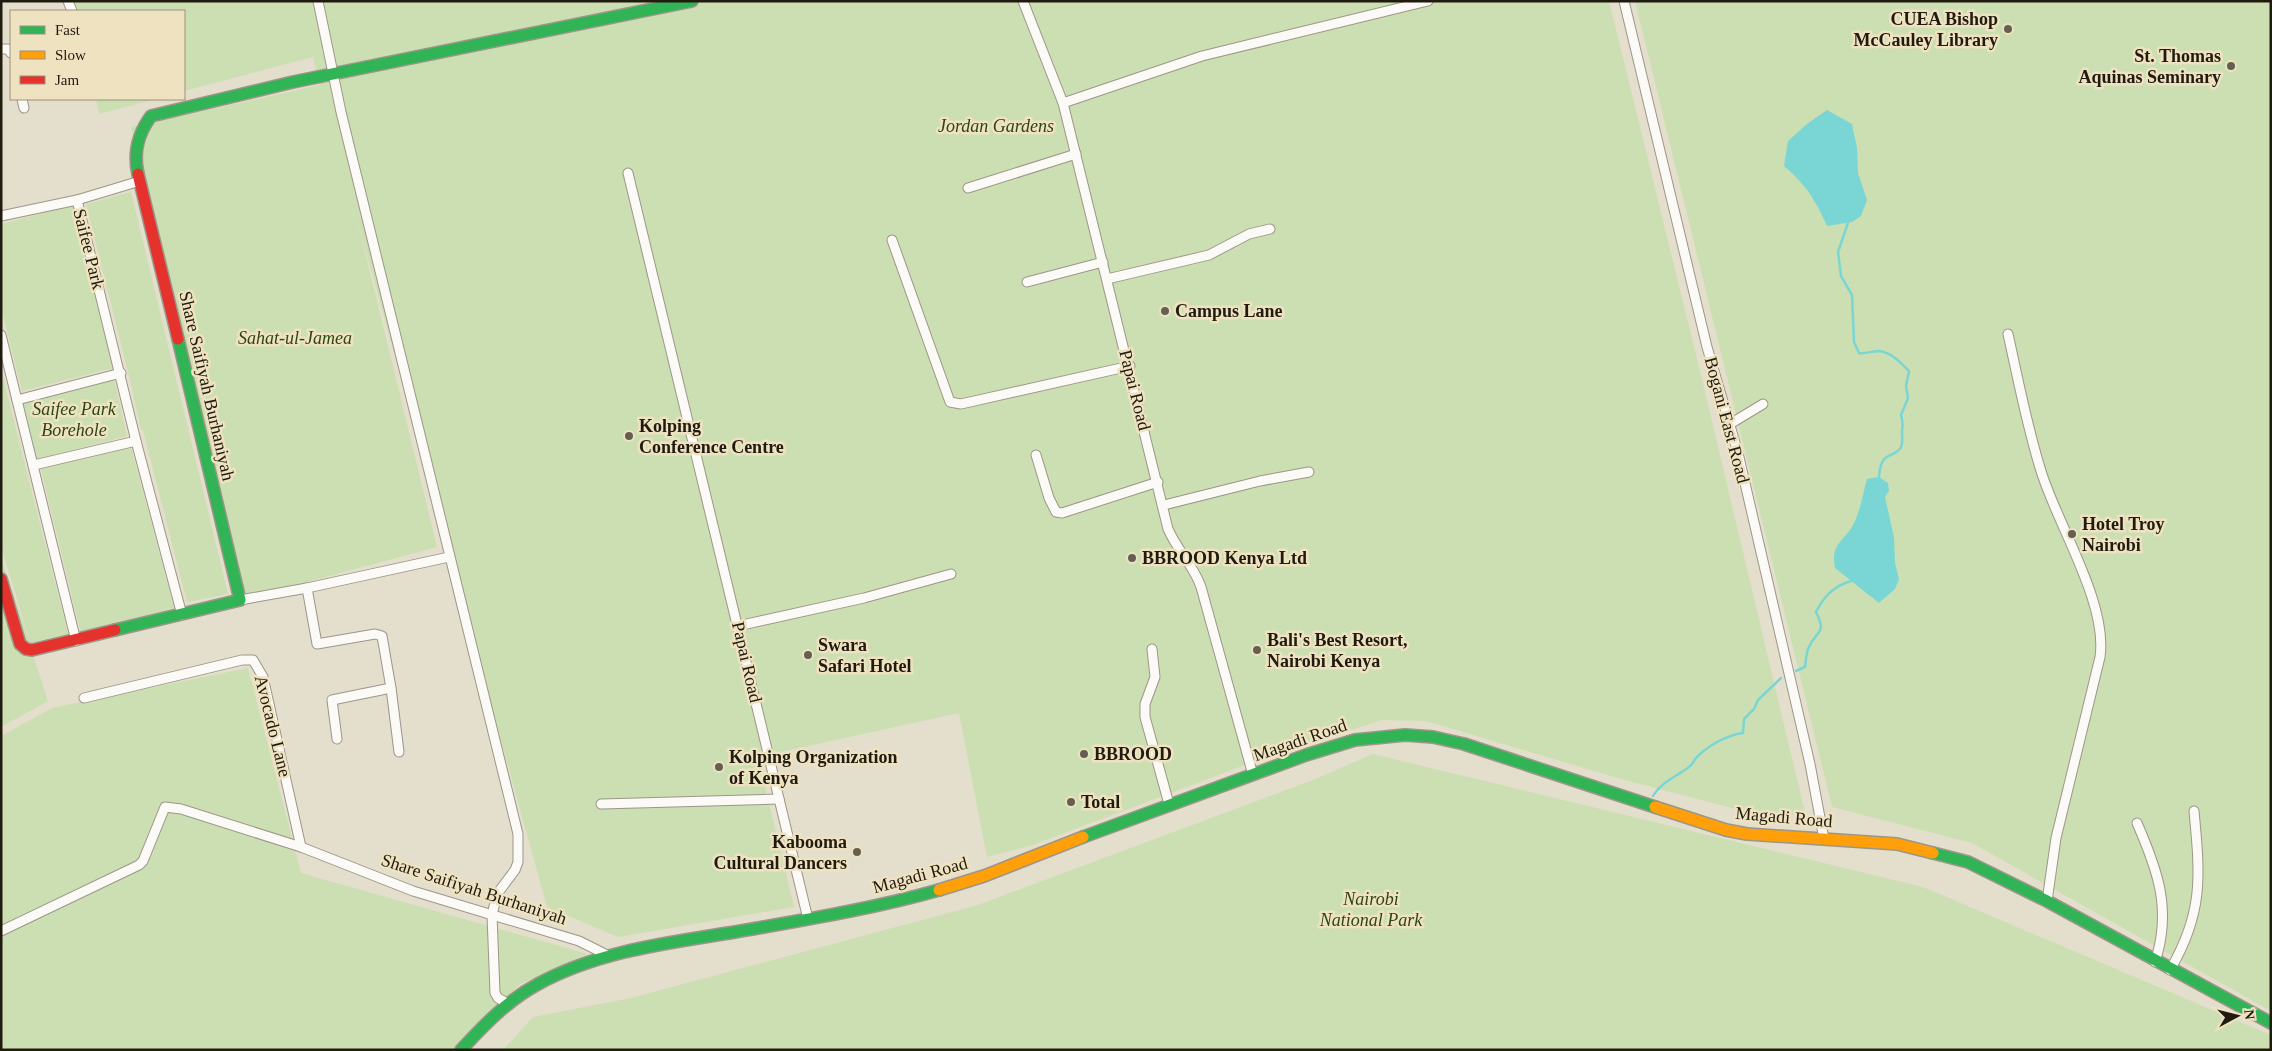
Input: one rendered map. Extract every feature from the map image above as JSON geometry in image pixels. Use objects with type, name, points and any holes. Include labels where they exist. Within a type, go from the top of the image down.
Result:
[{"type":"main road","points":[[332,74],[692,1]]},
{"type":"main road","name":"Share Saifiyah Burhaniyah","points":[[240,600],[135,161],[135,151],[146,122],[151,116],[332,74]]},
{"type":"main road","points":[[1,578],[20,644],[26,649],[32,650],[76,641],[240,600]]},
{"type":"main road","name":"Magadi Road","points":[[461,1050],[507,1003],[542,980],[607,955],[808,919],[959,885],[1169,804],[1336,744],[1388,734],[1421,735],[1464,744],[1726,830],[1747,834],[1887,843],[1928,850],[1968,862],[2047,901],[2155,962],[2271,1023]]},
{"type":"street","points":[[318,1],[332,74],[518,834],[518,862],[515,870],[497,894],[492,916],[495,992],[498,998],[507,1003]]},
{"type":"street","name":"Papai Road","points":[[1023,1],[1063,102],[1172,538],[1201,587],[1253,775]]},
{"type":"street","points":[[1063,102],[1202,56],[1428,1]]},
{"type":"street","name":"Bogani East Road","points":[[1624,1],[1707,347],[1730,424],[1810,764],[1824,839]]},
{"type":"street","points":[[968,188],[1076,154]]},
{"type":"street","name":"Papai Road","points":[[628,173],[808,919]]},
{"type":"street","points":[[77,200],[140,181]]},
{"type":"street","name":"Saifee Park","points":[[1,216],[77,200],[121,373],[136,441],[182,615]]},
{"type":"street","points":[[1107,279],[1209,255],[1249,234],[1270,229]]},
{"type":"street","points":[[892,240],[946,398],[953,404],[961,404],[1130,366]]},
{"type":"street","points":[[1027,282],[1103,262]]},
{"type":"street","points":[[2008,334],[2040,470],[2083,575],[2101,629],[2100,657],[2056,838],[2047,901]]},
{"type":"street","points":[[1,335],[76,641]]},
{"type":"street","points":[[17,400],[121,373]]},
{"type":"street","points":[[1730,424],[1764,404]]},
{"type":"street","points":[[34,465],[136,441]]},
{"type":"street","points":[[1036,455],[1049,498],[1056,512],[1062,512],[1158,482]]},
{"type":"street","points":[[1164,506],[1260,481],[1310,472]]},
{"type":"street","points":[[240,600],[307,588],[449,557]]},
{"type":"street","points":[[738,626],[864,598],[951,574]]},
{"type":"street","points":[[307,588],[317,644],[376,634],[380,635],[383,639],[399,752]]},
{"type":"street","points":[[1152,650],[1154,677],[1145,704],[1145,717],[1169,804]]},
{"type":"street","name":"Avocado Lane","points":[[84,698],[242,660],[253,660],[263,676],[301,847]]},
{"type":"street","points":[[337,739],[332,700],[391,688]]},
{"type":"street","points":[[601,804],[780,799]]},
{"type":"street","name":"Share Saifiyah Burhaniyah","points":[[1,931],[139,865],[143,861],[165,807],[181,809],[301,847],[413,891],[492,916],[579,940],[607,955]]},
{"type":"street","points":[[2170,970],[2192,926],[2197,905],[2198,851],[2194,810]]},
{"type":"street","points":[[2138,823],[2154,860],[2163,913],[2162,940],[2155,962]]},
{"type":"green space","points":[[72,1],[1609,1],[1701,375],[1805,813],[1770,818],[1621,779],[1426,721],[1382,720],[1266,757],[1030,846],[987,857],[959,713],[758,757],[794,907],[618,937],[547,907],[357,219],[437,547],[240,600],[131,127],[320,85],[313,57],[185,91],[185,10],[74,10]]},
{"type":"green space","points":[[1635,1],[2271,1],[2271,1011],[1972,843],[1832,807]]},
{"type":"green space","points":[[96,100],[152,100],[99,114]]},
{"type":"green space","points":[[131,192],[228,594],[187,602],[143,430],[141,430],[86,204]]},
{"type":"green space","points":[[74,205],[113,368],[22,391],[1,307],[1,224]]},
{"type":"green space","points":[[1,370],[68,634],[29,643],[48,701],[1,727],[1,558],[30,642],[1,546]]},
{"type":"green space","name":"Saifee Park Borehole","points":[[114,378],[127,436],[35,460],[20,402]]},
{"type":"green space","points":[[131,446],[174,608],[81,634],[41,469]]},
{"type":"green space","points":[[248,668],[301,873],[588,954],[520,984],[457,1050],[1,1050],[1,736],[52,708]]},
{"type":"green space","name":"Nairobi National Park","points":[[1373,754],[1923,887],[2271,1035],[2271,1050],[503,1050],[533,1017],[631,998],[978,905],[1313,780]]},
{"type":"water","points":[[1827,110],[1852,124],[1857,148],[1858,173],[1867,200],[1861,216],[1852,222],[1827,226],[1809,193],[1784,166],[1788,141]]},
{"type":"water","points":[[1879,477],[1888,483],[1889,491],[1885,497],[1894,537],[1895,563],[1899,579],[1895,589],[1879,603],[1835,568],[1834,559],[1837,547],[1857,516],[1867,479]]},
{"type":"waterway","points":[[1848,223],[1838,252],[1841,276],[1852,295],[1854,342],[1859,353],[1879,351],[1888,353],[1909,371],[1906,386],[1908,398],[1901,415],[1903,423],[1902,445],[1898,451],[1885,458],[1882,462],[1879,477]]},
{"type":"waterway","points":[[1796,671],[1805,667],[1808,649],[1820,631],[1821,625],[1816,612],[1819,606],[1826,596],[1851,581]]},
{"type":"waterway","points":[[1653,796],[1664,783],[1690,766],[1706,749],[1724,739],[1743,733],[1744,719],[1754,709],[1758,700],[1781,678]]},
{"type":"traffic: fast","points":[[138,174],[136,151],[140,136],[151,116],[293,82],[692,1]]},
{"type":"traffic: fast","points":[[115,630],[240,600],[178,339]]},
{"type":"traffic: fast","points":[[1083,837],[1306,755],[1355,740],[1405,735],[1433,737],[1464,744],[1655,807]]},
{"type":"traffic: fast","points":[[1933,853],[1968,862],[2047,901],[2271,1023]]},
{"type":"traffic: fast","points":[[461,1050],[488,1022],[527,990],[561,973],[585,964],[634,950],[837,914],[939,890]]},
{"type":"traffic: slow","points":[[1655,807],[1726,830],[1747,834],[1897,844],[1933,853]]},
{"type":"traffic: slow","points":[[939,890],[984,876],[1083,837]]},
{"type":"traffic: jam","points":[[138,174],[178,339]]},
{"type":"traffic: jam","points":[[1,579],[20,644],[26,649],[32,650],[115,630]]},
{"type":"place","name":"CUEA Bishop McCauley Library","points":[[2008,29]]},
{"type":"place","name":"St. Thomas Aquinas Seminary","points":[[2231,66]]},
{"type":"place","name":"Campus Lane","points":[[1165,311]]},
{"type":"place","name":"Kolping Conference Centre","points":[[629,436]]},
{"type":"place","name":"Hotel Troy Nairobi","points":[[2072,534]]},
{"type":"place","name":"BBROOD Kenya Ltd","points":[[1132,558]]},
{"type":"place","name":"Bali's Best Resort, Nairobi Kenya","points":[[1257,650]]},
{"type":"place","name":"Swara Safari Hotel","points":[[808,655]]},
{"type":"place","name":"BBROOD","points":[[1084,754]]},
{"type":"place","name":"Kolping Organization of Kenya","points":[[719,767]]},
{"type":"place","name":"Total","points":[[1071,802]]},
{"type":"place","name":"Kabooma Cultural Dancers","points":[[857,852]]},
{"type":"park label","name":"Jordan Gardens","points":[[996,126]]},
{"type":"park label","name":"Sahat-ul-Jamea","points":[[295,338]]}]
